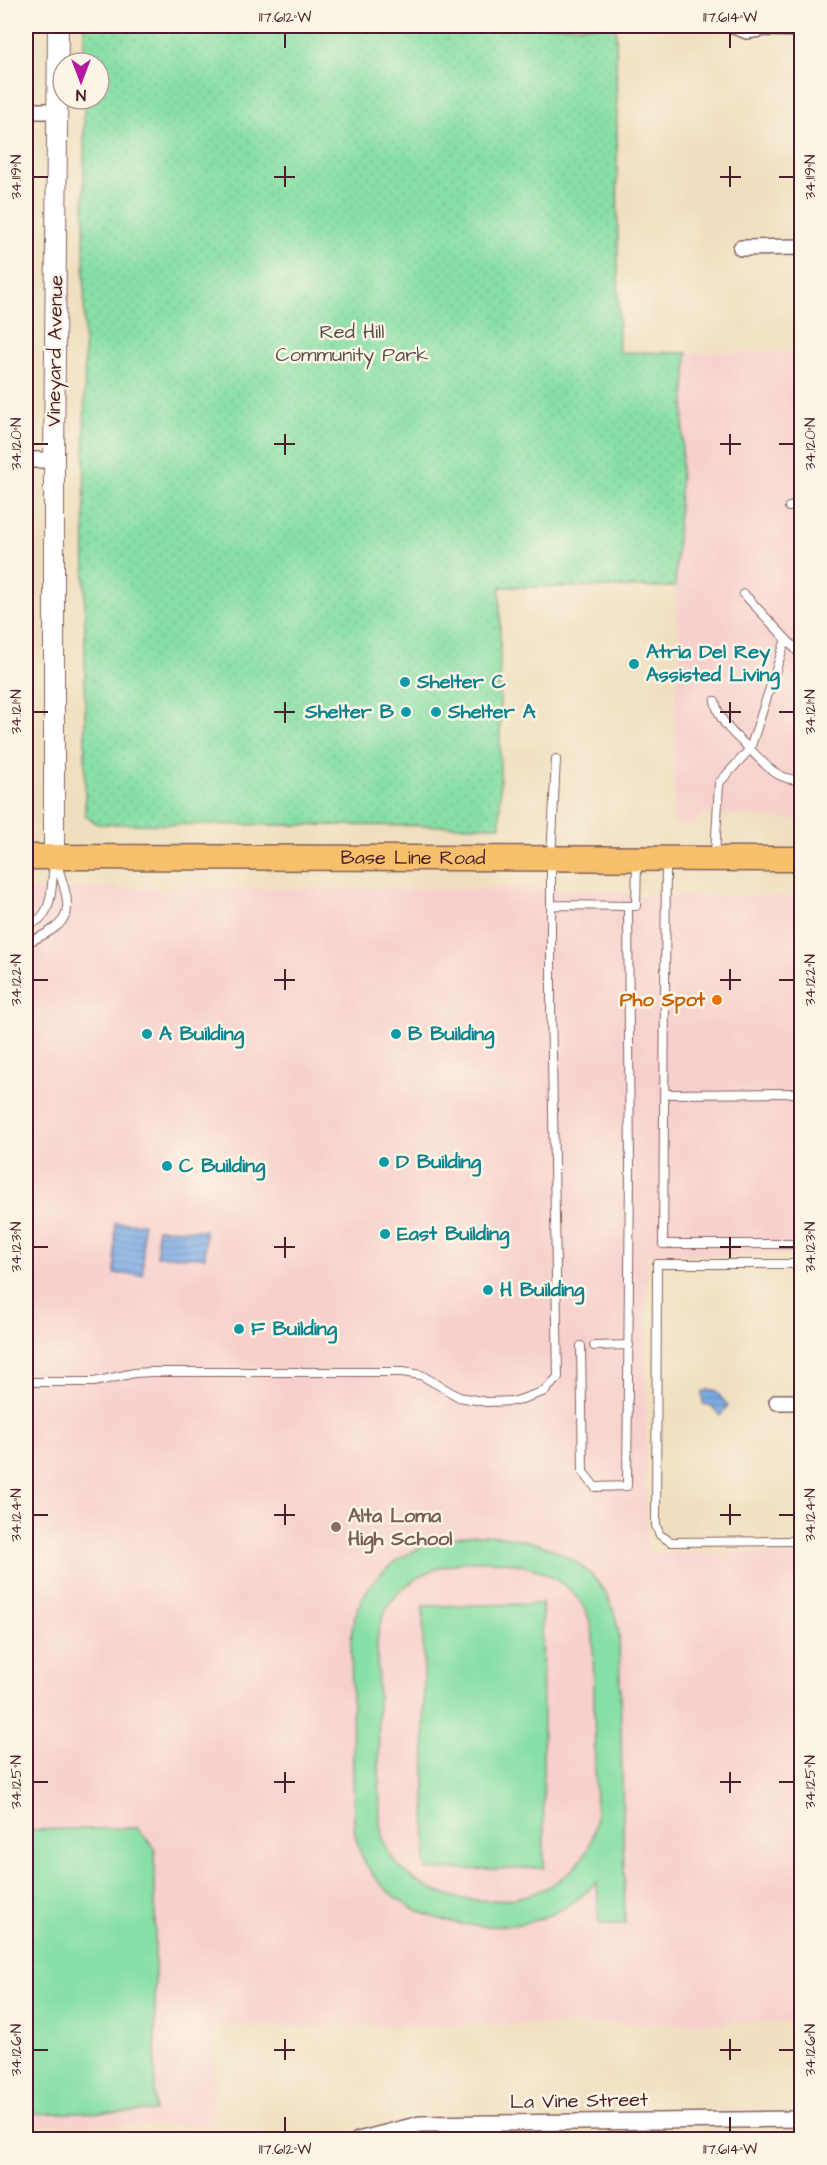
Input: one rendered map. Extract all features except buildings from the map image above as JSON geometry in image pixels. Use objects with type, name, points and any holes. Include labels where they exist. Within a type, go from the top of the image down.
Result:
[{"type":"main road","name":"Base Line Road","points":[[26,857],[801,859]]},
{"type":"street","name":"Vineyard Avenue","points":[[58,26],[58,51]]},
{"type":"street","points":[[734,26],[747,31],[765,28],[801,29]]},
{"type":"street","points":[[26,111],[51,111]]},
{"type":"street","name":"Vineyard Avenue","points":[[54,857],[57,111]]},
{"type":"street","points":[[741,248],[801,247]]},
{"type":"street","points":[[26,460],[54,460]]},
{"type":"street","points":[[777,1402],[801,1402]]},
{"type":"street","name":"La Vine Street","points":[[358,2139],[420,2124],[801,2119]]},
{"type":"lane","points":[[789,507],[801,503]]},
{"type":"lane","points":[[744,594],[801,656]]},
{"type":"lane","points":[[714,859],[719,783],[750,749],[786,639]]},
{"type":"lane","points":[[715,701],[717,714],[721,720],[772,772],[790,781],[800,780],[801,765]]},
{"type":"lane","points":[[26,1382],[94,1382],[134,1373],[152,1372],[402,1372],[421,1375],[459,1397],[487,1402],[516,1401],[545,1391],[558,1377],[551,1004],[551,859],[556,759]]},
{"type":"lane","points":[[26,925],[32,924],[45,915],[51,902],[54,857]]},
{"type":"lane","points":[[26,943],[50,932],[67,914],[68,900],[54,857]]},
{"type":"lane","points":[[551,905],[636,906],[638,859]]},
{"type":"lane","points":[[666,859],[663,1244],[801,1244]]},
{"type":"lane","points":[[581,1346],[583,1472],[595,1487],[627,1486],[628,906]]},
{"type":"lane","points":[[664,1094],[801,1093]]},
{"type":"lane","points":[[801,1264],[657,1264],[656,1526],[660,1535],[671,1542],[801,1541]]},
{"type":"lane","points":[[594,1346],[629,1346]]},
{"type":"shaded area","points":[[801,352],[801,821],[734,814],[701,814],[692,826],[674,823],[676,690],[680,663],[675,587],[687,353]]},
{"type":"shaded area","name":"Alta Loma High School","points":[[26,889],[526,889],[619,891],[627,896],[801,896],[801,1255],[647,1255],[646,1499],[647,1554],[801,1554],[801,2022],[214,2027],[213,2125],[26,2125]]},
{"type":"green space","name":"Red Hill Community Park","points":[[84,26],[616,26],[619,352],[687,353],[675,587],[500,587],[500,826],[97,824],[85,815],[84,111],[111,111],[111,51],[84,51]]},
{"type":"green space","points":[[476,1535],[500,1536],[548,1547],[569,1558],[588,1572],[603,1589],[613,1610],[619,1636],[625,1924],[599,1924],[597,1882],[569,1905],[536,1920],[508,1925],[479,1926],[449,1922],[421,1912],[396,1898],[376,1879],[361,1854],[354,1825],[351,1643],[354,1619],[363,1598],[375,1580],[391,1565],[410,1553],[453,1538]],"holes":[[[491,1561],[511,1563],[548,1575],[564,1585],[578,1599],[588,1615],[593,1635],[596,1817],[586,1853],[562,1878],[529,1894],[491,1900],[453,1897],[419,1883],[393,1859],[380,1825],[377,1643],[386,1609],[408,1584],[422,1575],[455,1564]]]},
{"type":"green space","points":[[542,1604],[544,1868],[426,1870],[423,1606]]},
{"type":"green space","points":[[137,1828],[155,1849],[155,2111],[26,2114],[26,1830]]},
{"type":"water","points":[[115,1223],[143,1223],[143,1275],[115,1274]]},
{"type":"water","points":[[157,1229],[205,1230],[205,1257],[157,1256]]},
{"type":"water","points":[[715,1390],[728,1406],[720,1415],[709,1405],[703,1404],[702,1393]]},
{"type":"place","name":"Atria Del Rey Assisted Living","points":[[634,664]]},
{"type":"place","name":"Shelter C","points":[[405,682]]},
{"type":"place","name":"Shelter B","points":[[406,712]]},
{"type":"place","name":"Shelter A","points":[[436,712]]},
{"type":"place","name":"Pho Spot","points":[[717,1000]]},
{"type":"place","name":"A Building","points":[[147,1034]]},
{"type":"place","name":"B Building","points":[[396,1034]]},
{"type":"place","name":"D Building","points":[[384,1162]]},
{"type":"place","name":"C Building","points":[[167,1166]]},
{"type":"place","name":"East Building","points":[[385,1234]]},
{"type":"place","name":"H Building","points":[[488,1290]]},
{"type":"place","name":"F Building","points":[[239,1329]]},
{"type":"place","name":"Alta Loma High School","points":[[336,1527]]}]
